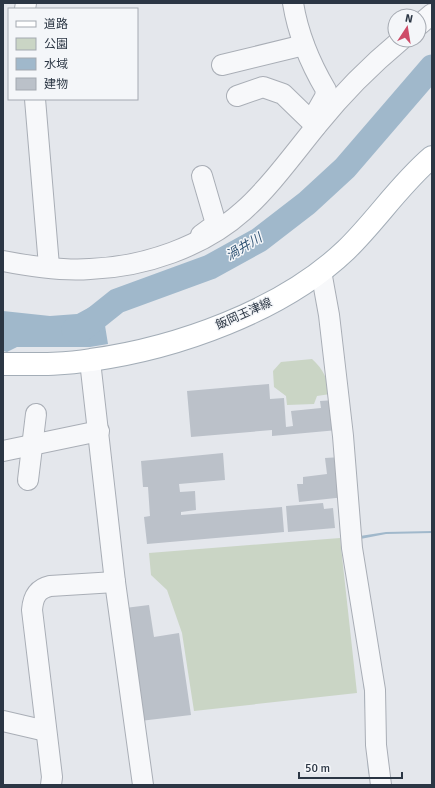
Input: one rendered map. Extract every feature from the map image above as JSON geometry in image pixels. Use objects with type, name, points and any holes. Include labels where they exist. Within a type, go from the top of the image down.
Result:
[{"type":"main road","name":"飯岡玉津線","points":[[3,364],[90,361],[155,347],[238,319],[269,305],[321,271],[345,250],[381,212],[410,178],[432,157]]},
{"type":"street","points":[[293,3],[296,20],[304,45],[326,90],[325,97],[314,124]]},
{"type":"street","points":[[222,65],[304,45]]},
{"type":"street","points":[[3,261],[89,269],[124,266],[170,254],[221,230],[245,210],[314,124],[393,48]]},
{"type":"street","points":[[237,96],[264,87],[283,94],[314,124]]},
{"type":"street","points":[[35,100],[48,266]]},
{"type":"street","points":[[198,241],[201,233],[216,224],[202,176]]},
{"type":"street","points":[[321,271],[329,315],[343,436],[352,548],[375,690],[376,745],[381,785]]},
{"type":"street","points":[[90,361],[116,582],[143,785]]},
{"type":"street","points":[[28,480],[36,414]]},
{"type":"street","points":[[3,451],[99,431]]},
{"type":"street","points":[[51,785],[32,610],[33,598],[40,590],[45,588],[116,582]]},
{"type":"street","points":[[3,721],[46,731]]},
{"type":"green space","points":[[312,359],[324,375],[330,394],[317,396],[314,404],[287,405],[286,396],[274,387],[273,371],[281,362]]},
{"type":"green space","points":[[340,538],[357,693],[194,711],[182,633],[167,590],[151,575],[149,553]]},
{"type":"water","points":[[101,301],[108,344],[90,347],[17,347],[7,352],[3,351],[3,311],[50,316],[77,314]]},
{"type":"water","points":[[432,531],[432,533],[386,534],[350,541],[370,691],[372,785],[368,771],[364,690],[347,538],[386,532]]},
{"type":"building","points":[[269,384],[270,399],[284,398],[286,427],[293,426],[291,411],[321,408],[320,401],[335,400],[338,430],[272,436],[272,430],[191,437],[187,391]]},
{"type":"building","points":[[223,453],[225,480],[179,484],[180,492],[195,491],[196,510],[181,512],[181,515],[282,507],[284,532],[147,544],[144,517],[150,516],[148,487],[143,487],[141,461]]},
{"type":"building","points":[[341,457],[345,497],[299,502],[297,484],[303,484],[303,477],[327,474],[325,458]]},
{"type":"building","points":[[323,503],[324,509],[333,508],[335,528],[288,532],[286,506]]},
{"type":"building","points":[[149,605],[154,637],[179,633],[191,715],[140,721],[125,608]]},
{"type":"waterway","name":"渦井川","points":[[74,330],[82,329],[117,301],[210,267],[259,240],[307,203],[345,168],[432,67]]}]
